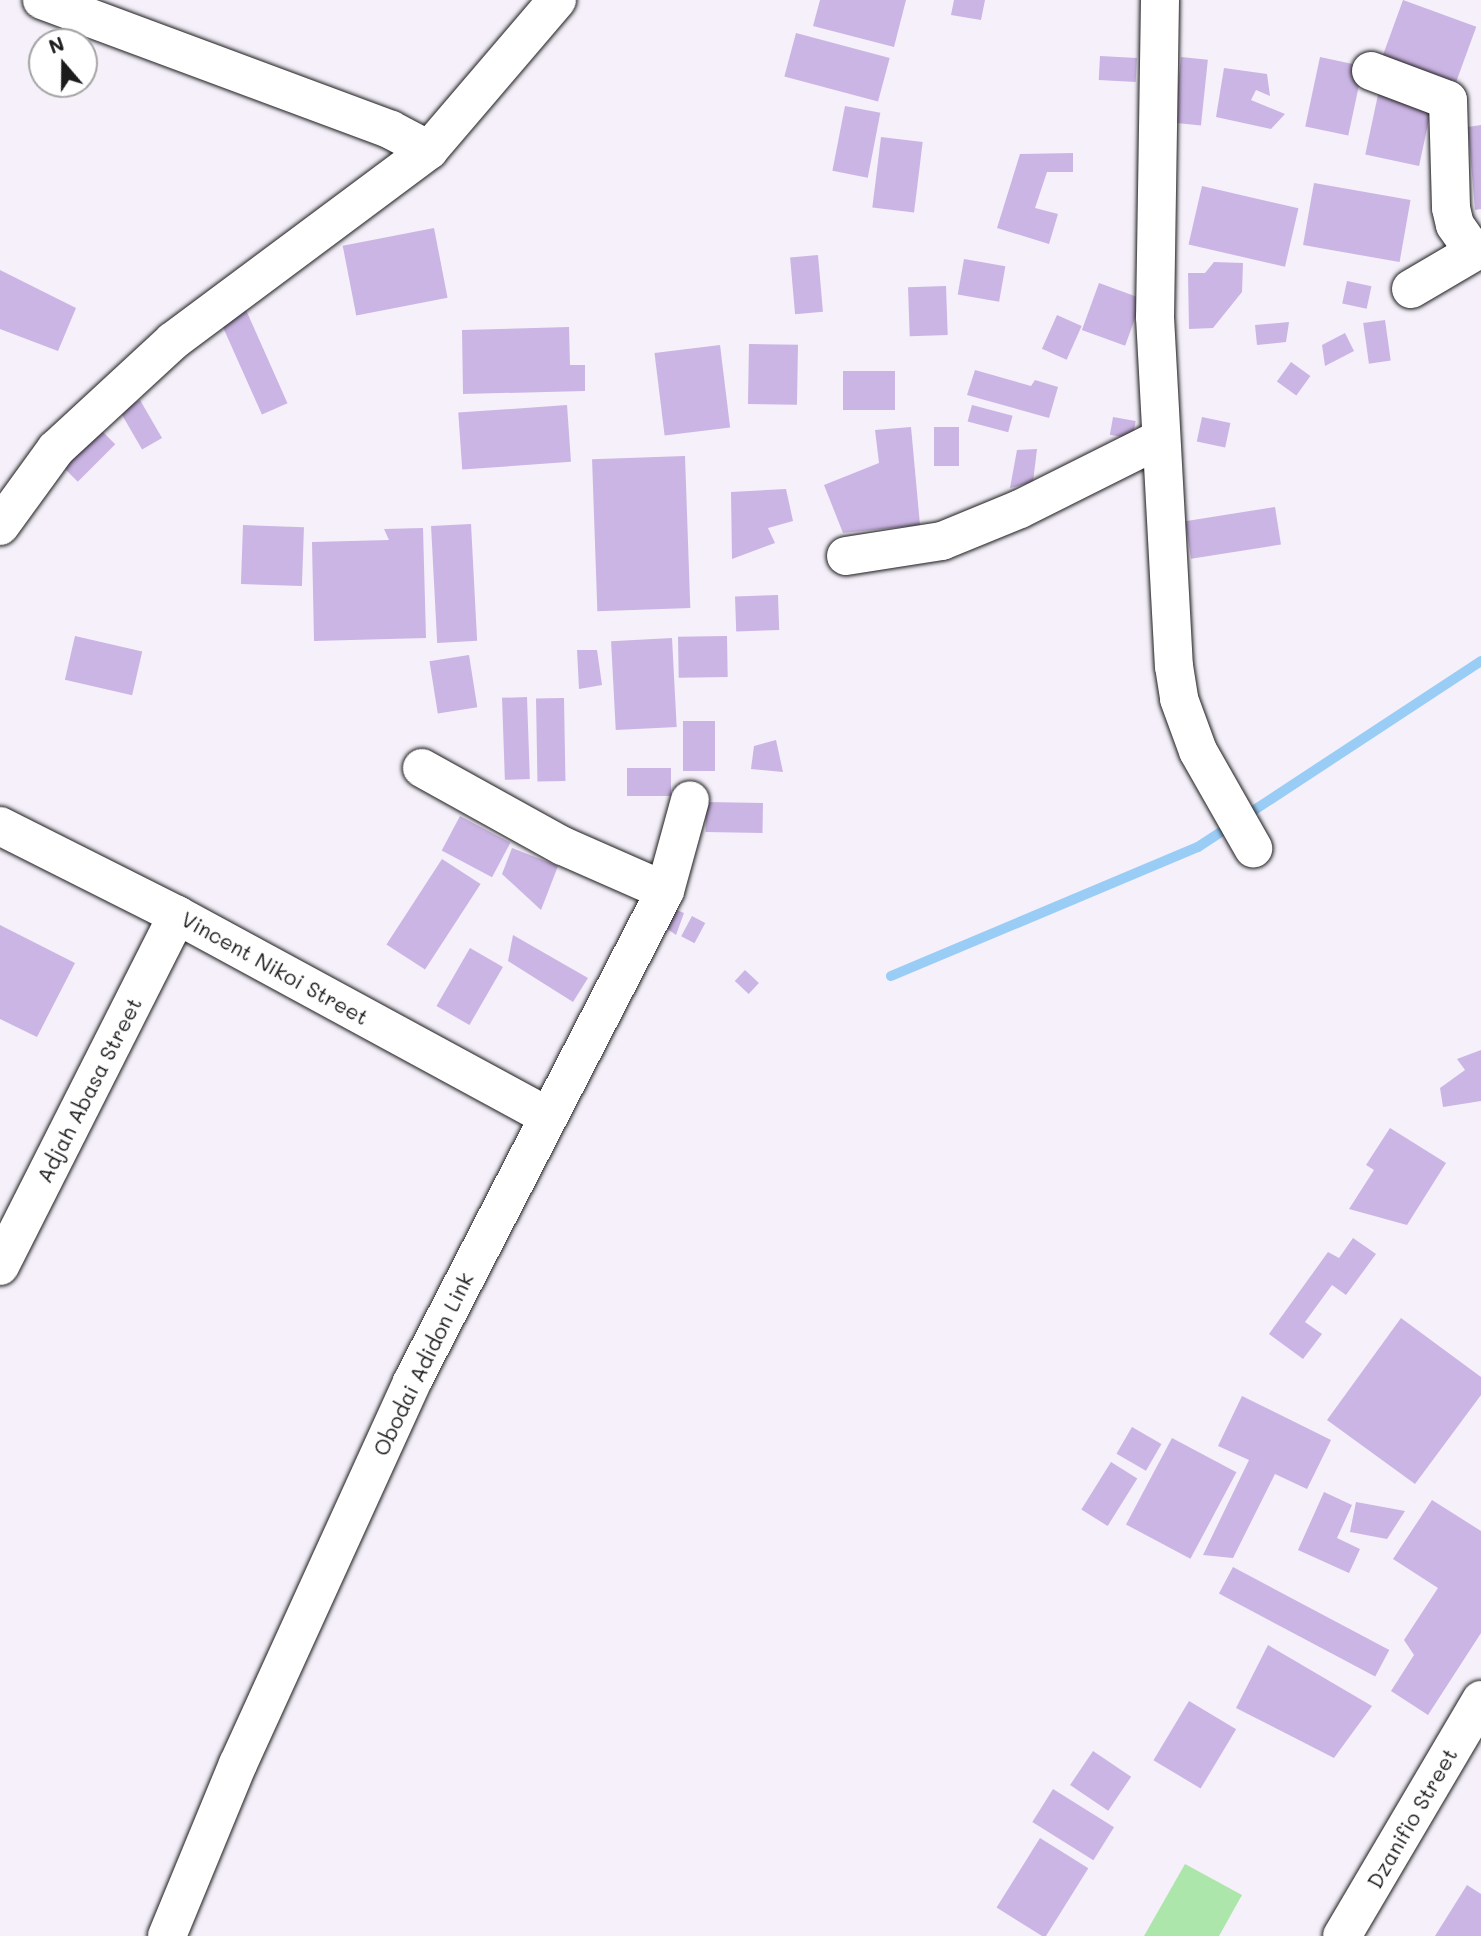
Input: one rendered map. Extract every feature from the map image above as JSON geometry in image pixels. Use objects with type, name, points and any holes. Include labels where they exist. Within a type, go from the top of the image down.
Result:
[{"type":"street","points":[[42,0],[391,130],[429,150]]},
{"type":"street","points":[[0,526],[56,449],[173,341],[429,150],[557,0]]},
{"type":"street","points":[[1160,0],[1155,317],[1160,439],[1179,699],[1198,751],[1250,841]]},
{"type":"street","points":[[1371,71],[1448,100],[1451,208],[1455,225],[1477,249],[1411,289]]},
{"type":"street","points":[[846,556],[942,541],[1020,509],[1160,439]]},
{"type":"street","points":[[422,768],[564,846],[665,891]]},
{"type":"street","name":"Obodai Adidon Link","points":[[167,1936],[238,1764],[412,1382],[665,891],[690,800]]},
{"type":"street","name":"Vincent Nikoi Street","points":[[0,826],[177,915],[547,1116]]},
{"type":"street","name":"Adjah Abasa Street","points":[[0,1266],[177,915]]},
{"type":"street","name":"Dzanifio Street","points":[[1342,1936],[1481,1700]]},
{"type":"green space","points":[[1185,1864],[1242,1895],[1219,1936],[1144,1936]]},
{"type":"building","points":[[820,0],[906,0],[894,47],[813,26]]},
{"type":"building","points":[[954,0],[985,0],[981,20],[951,15]]},
{"type":"building","points":[[1403,0],[1476,27],[1456,82],[1383,55]]},
{"type":"building","points":[[796,33],[890,58],[878,102],[784,76]]},
{"type":"building","points":[[1100,56],[1137,58],[1136,82],[1099,80]]},
{"type":"building","points":[[1181,57],[1208,60],[1201,125],[1174,123]]},
{"type":"building","points":[[1320,57],[1363,66],[1348,136],[1305,126]]},
{"type":"building","points":[[1224,68],[1267,74],[1270,96],[1256,90],[1251,100],[1285,114],[1271,129],[1216,117]]},
{"type":"building","points":[[1379,90],[1433,101],[1419,166],[1365,155]]},
{"type":"building","points":[[845,106],[880,113],[868,178],[832,171]]},
{"type":"building","points":[[1481,125],[1481,209],[1475,210],[1468,127]]},
{"type":"building","points":[[881,137],[923,142],[914,213],[872,207]]},
{"type":"building","points":[[1073,153],[1073,172],[1047,172],[1035,208],[1058,214],[1049,244],[997,228],[1020,154]]},
{"type":"building","points":[[1314,183],[1411,200],[1400,262],[1303,245]]},
{"type":"building","points":[[1202,186],[1298,208],[1285,267],[1189,244]]},
{"type":"building","points":[[434,228],[448,298],[356,315],[343,246]]},
{"type":"building","points":[[818,255],[823,312],[795,314],[790,257]]},
{"type":"building","points":[[964,259],[1005,266],[999,302],[958,294]]},
{"type":"building","points":[[1214,262],[1243,263],[1242,292],[1213,328],[1189,329],[1188,273],[1205,273]]},
{"type":"building","points":[[0,270],[76,308],[58,351],[0,329]]},
{"type":"building","points":[[1347,281],[1371,286],[1367,309],[1342,303]]},
{"type":"building","points":[[1099,283],[1142,299],[1125,346],[1082,330]]},
{"type":"building","points":[[946,286],[948,335],[910,336],[908,287]]},
{"type":"building","points":[[246,310],[287,403],[262,415],[220,321]]},
{"type":"building","points":[[1057,315],[1082,326],[1067,360],[1042,349]]},
{"type":"building","points":[[1385,320],[1391,361],[1369,364],[1363,323]]},
{"type":"building","points":[[1289,322],[1286,342],[1257,345],[1255,325]]},
{"type":"building","points":[[569,327],[570,365],[585,365],[585,391],[463,394],[462,330]]},
{"type":"building","points":[[1345,333],[1354,351],[1325,366],[1322,345]]},
{"type":"building","points":[[749,344],[798,345],[797,405],[748,404]]},
{"type":"building","points":[[720,345],[730,427],[665,435],[654,353]]},
{"type":"building","points":[[1291,362],[1310,376],[1296,396],[1277,381]]},
{"type":"building","points":[[975,370],[1031,386],[1035,380],[1058,387],[1049,418],[967,395]]},
{"type":"building","points":[[843,371],[895,371],[895,410],[843,410]]},
{"type":"building","points":[[140,400],[162,438],[142,450],[120,412]]},
{"type":"building","points":[[567,405],[571,462],[462,469],[458,413]]},
{"type":"building","points":[[972,405],[1013,416],[1008,432],[968,421]]},
{"type":"building","points":[[1113,417],[1136,421],[1133,439],[1110,435]]},
{"type":"building","points":[[1202,417],[1230,423],[1225,447],[1197,441]]},
{"type":"building","points":[[911,427],[920,525],[843,533],[824,485],[879,463],[875,430]]},
{"type":"building","points":[[934,427],[959,427],[959,466],[934,466]]},
{"type":"building","points":[[99,428],[115,444],[78,482],[62,465]]},
{"type":"building","points":[[1037,449],[1033,482],[1010,488],[1017,450]]},
{"type":"building","points":[[685,456],[690,608],[597,611],[592,459]]},
{"type":"building","points":[[786,489],[793,521],[768,528],[775,543],[732,559],[731,492]]},
{"type":"building","points":[[1275,507],[1281,545],[1191,559],[1185,521]]},
{"type":"building","points":[[471,524],[477,641],[437,643],[431,526]]},
{"type":"building","points":[[243,525],[304,527],[302,586],[241,584]]},
{"type":"building","points":[[423,528],[426,638],[314,641],[312,542],[389,540],[384,529]]},
{"type":"building","points":[[778,595],[779,630],[736,631],[735,597]]},
{"type":"building","points":[[75,636],[142,652],[132,695],[65,680]]},
{"type":"building","points":[[727,636],[728,677],[679,678],[678,637]]},
{"type":"building","points":[[672,638],[677,727],[616,730],[611,641]]},
{"type":"building","points":[[577,650],[597,650],[602,685],[579,689]]},
{"type":"building","points":[[469,655],[477,707],[438,714],[429,661]]},
{"type":"building","points":[[527,697],[530,779],[505,780],[502,698]]},
{"type":"building","points":[[536,698],[564,698],[565,781],[537,781]]},
{"type":"building","points":[[683,721],[715,721],[715,771],[683,771]]},
{"type":"building","points":[[776,740],[783,772],[751,769],[754,746]]},
{"type":"building","points":[[627,768],[671,768],[671,796],[627,796]]},
{"type":"building","points":[[706,802],[763,803],[762,833],[705,832]]},
{"type":"building","points":[[460,816],[510,843],[492,877],[442,850]]},
{"type":"building","points":[[512,848],[558,866],[541,910],[502,874]]},
{"type":"building","points":[[442,859],[481,884],[425,970],[386,945]]},
{"type":"building","points":[[669,907],[684,913],[676,935],[662,925]]},
{"type":"building","points":[[692,916],[705,923],[694,943],[681,936]]},
{"type":"building","points":[[0,925],[75,963],[37,1037],[0,1019]]},
{"type":"building","points":[[513,935],[588,978],[573,1002],[508,961]]},
{"type":"building","points":[[470,948],[503,967],[469,1025],[436,1006]]},
{"type":"building","points":[[745,970],[759,983],[749,994],[735,981]]},
{"type":"building","points":[[1481,1050],[1481,1101],[1443,1107],[1440,1088],[1465,1070],[1457,1059]]},
{"type":"building","points":[[1390,1128],[1446,1163],[1407,1225],[1349,1209],[1374,1170],[1366,1165]]},
{"type":"building","points":[[1353,1238],[1376,1254],[1346,1295],[1332,1285],[1305,1322],[1322,1334],[1303,1359],[1269,1334],[1328,1252],[1339,1258]]},
{"type":"building","points":[[1401,1318],[1481,1377],[1481,1395],[1415,1484],[1327,1420]]},
{"type":"building","points":[[1242,1396],[1331,1440],[1307,1489],[1275,1474],[1233,1558],[1203,1555],[1249,1460],[1218,1446]]},
{"type":"building","points":[[1132,1427],[1161,1444],[1146,1471],[1116,1454]]},
{"type":"building","points":[[1172,1438],[1236,1472],[1190,1559],[1126,1525]]},
{"type":"building","points":[[1111,1462],[1137,1478],[1108,1526],[1081,1509]]},
{"type":"building","points":[[1324,1492],[1352,1505],[1337,1538],[1360,1549],[1349,1573],[1298,1550]]},
{"type":"building","points":[[1432,1500],[1481,1531],[1481,1633],[1428,1715],[1391,1691],[1414,1655],[1404,1640],[1438,1588],[1393,1559]]},
{"type":"building","points":[[1356,1502],[1405,1511],[1387,1539],[1350,1532]]},
{"type":"building","points":[[1233,1567],[1389,1650],[1375,1677],[1219,1593]]},
{"type":"building","points":[[1268,1645],[1372,1706],[1334,1758],[1236,1708]]},
{"type":"building","points":[[1189,1701],[1236,1729],[1201,1788],[1153,1760]]},
{"type":"building","points":[[1093,1751],[1131,1777],[1108,1811],[1070,1785]]},
{"type":"building","points":[[1053,1789],[1114,1827],[1093,1860],[1032,1822]]},
{"type":"building","points":[[1040,1838],[1088,1868],[1046,1936],[997,1908]]},
{"type":"building","points":[[1467,1885],[1481,1894],[1481,1936],[1435,1936]]},
{"type":"waterway","points":[[891,976],[1198,847],[1481,661]]}]
